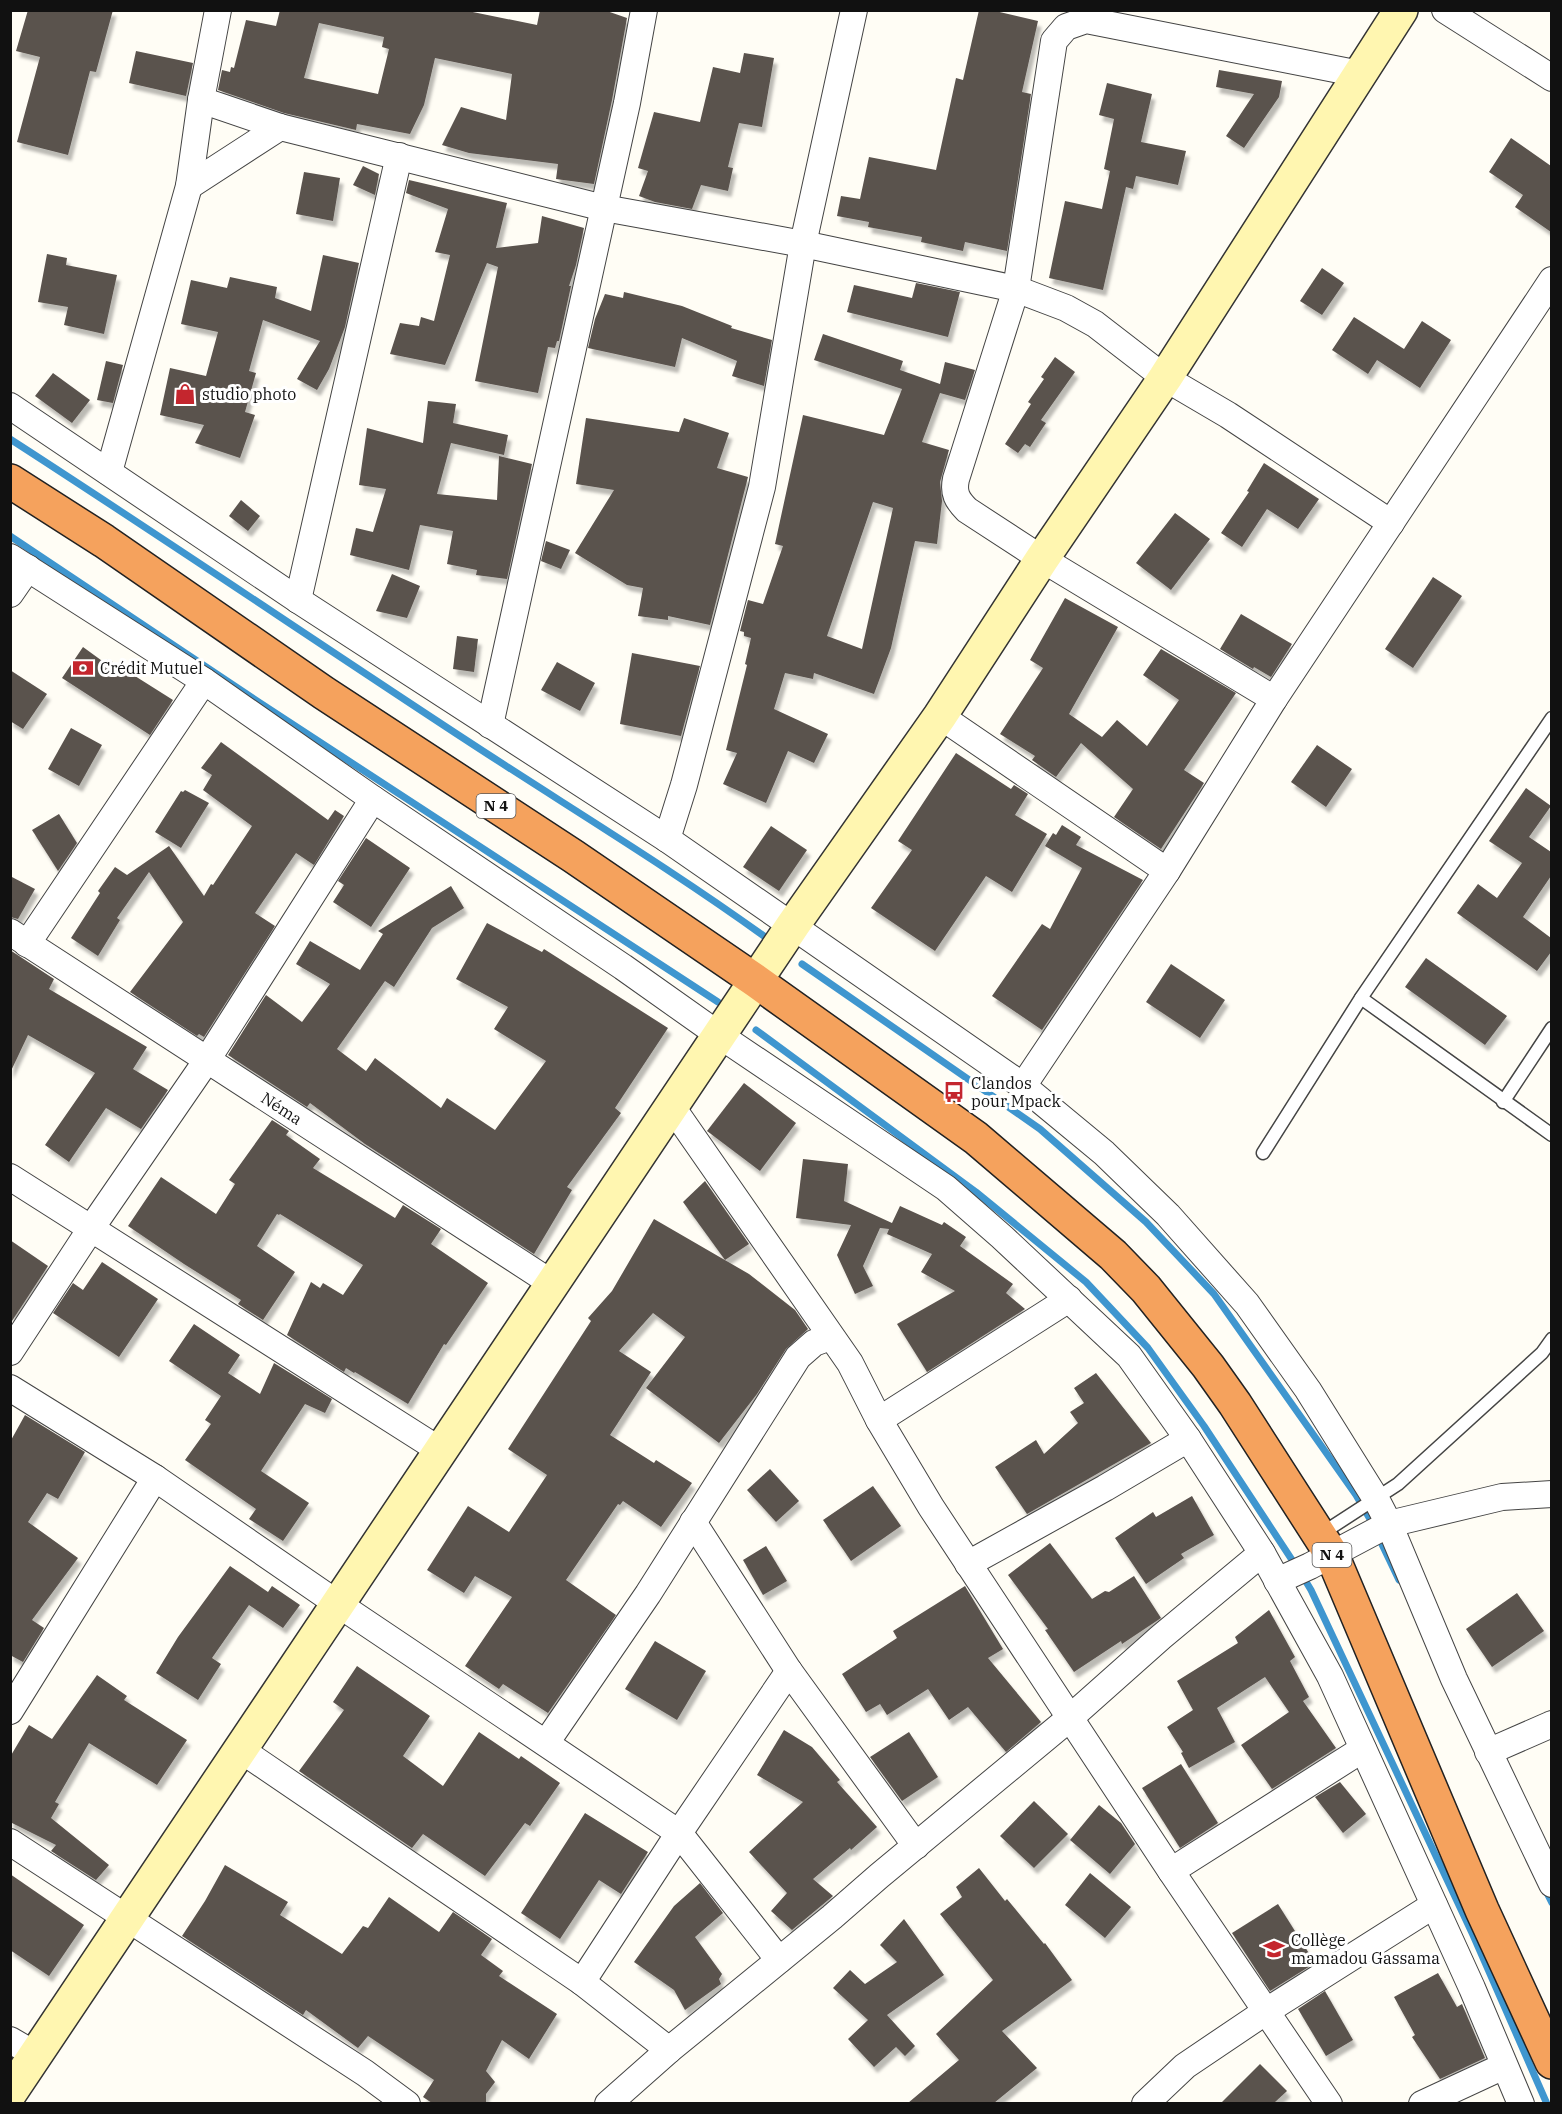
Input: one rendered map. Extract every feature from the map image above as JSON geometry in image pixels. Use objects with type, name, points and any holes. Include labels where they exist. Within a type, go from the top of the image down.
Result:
[{"type":"highway","name":"N 4","points":[[10,481],[104,541],[324,693],[573,856],[756,981],[976,1138],[1113,1255],[1146,1289],[1208,1366],[1326,1545],[1482,1910],[1551,2062]]},
{"type":"main road","points":[[10,2093],[23,2048],[127,1919],[719,1035],[940,716],[1042,559],[1165,378],[1401,10]]},
{"type":"street","points":[[109,472],[189,186],[201,100],[218,10]]},
{"type":"street","points":[[490,725],[627,103],[644,10]]},
{"type":"street","points":[[667,839],[684,785],[762,487],[802,244],[854,10]]},
{"type":"street","points":[[1445,10],[1551,78]]},
{"type":"street","points":[[1274,699],[1042,559],[967,510],[959,502],[954,491],[1016,289],[1054,41],[1066,27],[1086,20],[1360,74]]},
{"type":"street","points":[[201,100],[280,127],[604,208],[802,244],[1016,289],[1066,308],[1095,324],[1165,378],[1228,415],[1391,523]]},
{"type":"street","points":[[189,186],[280,127]]},
{"type":"street","points":[[298,600],[399,156]]},
{"type":"street","points":[[1023,1086],[1167,871],[1274,699],[1551,280]]},
{"type":"street","points":[[10,406],[298,600],[667,839],[1023,1086],[1104,1153],[1168,1215],[1247,1304],[1308,1390],[1377,1499],[1454,1679],[1551,1884]]},
{"type":"street","points":[[10,594],[20,563],[204,681],[373,799],[946,1188],[1129,1356],[1188,1439],[1262,1553],[1329,1676],[1434,1905],[1521,2103]]},
{"type":"street","points":[[19,938],[204,681]]},
{"type":"street","points":[[940,716],[1167,871]]},
{"type":"street","points":[[10,1352],[92,1227],[207,1060],[373,799]]},
{"type":"street","name":"Néma","points":[[19,938],[553,1284]]},
{"type":"street","points":[[672,1107],[850,1363],[879,1420],[931,1507],[1265,2012],[1329,2103]]},
{"type":"street","points":[[10,1177],[441,1451]]},
{"type":"street","points":[[879,1420],[1069,1299]]},
{"type":"street","points":[[546,1743],[648,1594],[798,1357],[814,1342],[830,1337]]},
{"type":"street","points":[[10,1388],[155,1478],[679,1833],[779,1960]]},
{"type":"street","points":[[968,1564],[1188,1439]]},
{"type":"street","points":[[10,1711],[155,1478]]},
{"type":"street","points":[[1277,1581],[1326,1545],[1389,1524],[1502,1497],[1551,1494]]},
{"type":"street","points":[[693,1522],[789,1671],[916,1846]]},
{"type":"street","points":[[618,2100],[669,2050],[1071,1717],[1161,1637],[1262,1553]]},
{"type":"street","points":[[582,1982],[679,1833],[789,1671]]},
{"type":"street","points":[[1488,1752],[1551,1724]]},
{"type":"street","points":[[1171,1871],[1363,1749]]},
{"type":"street","points":[[241,1750],[582,1982],[669,2050]]},
{"type":"street","points":[[10,1842],[365,2073],[406,2103]]},
{"type":"street","points":[[1145,2103],[1185,2067],[1265,2012],[1434,1905]]},
{"type":"street","points":[[1422,2103],[1504,2066]]},
{"type":"lane","points":[[1263,1153],[1361,998],[1551,718]]},
{"type":"lane","points":[[1361,998],[1551,1135]]},
{"type":"lane","points":[[1503,1102],[1551,1028]]},
{"type":"lane","points":[[1326,1545],[1377,1499],[1415,1469],[1542,1353],[1551,1339]]},
{"type":"building","points":[[28,10],[113,10],[96,72],[90,71],[68,155],[17,142],[40,57],[16,51]]},
{"type":"building","points":[[280,10],[463,10],[537,25],[540,10],[604,10],[627,18],[594,184],[556,179],[558,164],[469,153],[442,145],[461,107],[506,120],[512,74],[435,58],[424,105],[410,134],[357,124],[356,130],[284,113],[218,90],[222,70],[230,72],[231,67],[234,68],[246,20],[276,26]],"holes":[[[319,23],[384,37],[382,47],[389,49],[378,94],[304,78]]]},
{"type":"building","points":[[979,10],[991,10],[1038,21],[1022,92],[1031,94],[1007,251],[965,242],[963,251],[921,242],[922,237],[868,227],[869,222],[837,216],[841,196],[860,199],[869,157],[936,170],[956,78],[963,80]]},
{"type":"building","points":[[136,51],[193,63],[186,96],[129,83]]},
{"type":"building","points":[[744,53],[774,58],[762,127],[739,123],[728,167],[733,168],[728,191],[701,185],[692,209],[655,202],[639,196],[648,171],[638,168],[654,112],[700,122],[713,67],[740,73]]},
{"type":"building","points":[[1219,70],[1282,81],[1279,97],[1244,148],[1226,136],[1254,94],[1216,87]]},
{"type":"building","points":[[1107,83],[1152,94],[1141,142],[1186,151],[1178,185],[1136,176],[1133,189],[1126,187],[1103,290],[1049,278],[1065,201],[1102,209],[1110,171],[1104,169],[1114,119],[1099,115]]},
{"type":"building","points":[[1511,138],[1551,166],[1551,232],[1515,207],[1523,195],[1489,172]]},
{"type":"building","points":[[363,166],[379,174],[375,195],[353,185]]},
{"type":"building","points":[[304,172],[340,178],[333,221],[296,214]]},
{"type":"building","points":[[409,180],[507,203],[496,248],[538,243],[542,216],[584,228],[569,286],[571,286],[559,341],[555,348],[548,347],[538,393],[475,381],[498,267],[487,263],[445,365],[390,354],[400,323],[419,326],[421,317],[434,321],[450,255],[435,252],[448,209],[406,193]]},
{"type":"building","points":[[47,254],[67,258],[66,265],[117,275],[104,334],[64,325],[68,307],[38,302]]},
{"type":"building","points":[[323,255],[359,263],[345,327],[329,369],[317,390],[297,379],[320,341],[263,320],[249,371],[256,373],[245,412],[255,415],[240,458],[195,443],[204,425],[160,415],[170,368],[206,376],[218,332],[181,324],[191,280],[227,288],[230,277],[277,287],[275,298],[311,311]]},
{"type":"building","points":[[1322,268],[1344,283],[1322,315],[1300,301]]},
{"type":"building","points":[[916,283],[960,292],[948,337],[847,312],[854,285],[912,298]]},
{"type":"building","points":[[624,292],[682,306],[732,326],[731,328],[772,340],[764,386],[732,376],[737,361],[682,338],[675,367],[588,348],[595,319],[605,294],[623,298]]},
{"type":"building","points":[[1354,317],[1404,349],[1422,321],[1451,340],[1420,388],[1377,360],[1368,374],[1332,350]]},
{"type":"building","points":[[823,334],[903,361],[900,370],[940,384],[945,362],[975,370],[965,400],[940,393],[922,442],[949,450],[940,482],[942,501],[937,544],[915,541],[891,648],[874,694],[814,673],[813,679],[785,673],[774,709],[828,734],[814,763],[788,751],[766,803],[723,784],[737,753],[726,750],[747,665],[745,664],[751,638],[744,636],[744,632],[740,631],[748,600],[763,604],[783,546],[775,544],[803,415],[884,435],[902,389],[814,360]],"holes":[[[873,502],[893,508],[862,649],[827,636]]]},
{"type":"building","points":[[1055,357],[1075,372],[1041,420],[1046,423],[1030,447],[1025,444],[1018,453],[1005,444],[1031,404],[1028,402],[1044,379],[1041,377]]},
{"type":"building","points":[[106,361],[123,365],[113,403],[97,400]]},
{"type":"building","points":[[53,373],[90,400],[72,423],[35,396]]},
{"type":"building","points":[[428,401],[456,404],[453,423],[508,435],[504,455],[451,443],[437,494],[497,500],[499,456],[532,464],[507,579],[476,575],[477,570],[447,564],[453,531],[420,525],[409,570],[350,555],[356,528],[373,532],[386,489],[359,485],[367,428],[423,443]]},
{"type":"building","points":[[586,418],[679,432],[684,418],[729,433],[717,468],[748,477],[710,625],[668,616],[668,620],[638,616],[643,588],[627,585],[575,553],[614,490],[576,484]]},
{"type":"building","points":[[1264,463],[1319,499],[1298,529],[1267,509],[1242,547],[1221,533],[1249,492],[1247,491]]},
{"type":"building","points":[[241,500],[260,516],[248,531],[229,516]]},
{"type":"building","points":[[1175,513],[1210,539],[1171,590],[1136,563]]},
{"type":"building","points":[[546,541],[570,550],[561,569],[541,561]]},
{"type":"building","points":[[392,574],[420,586],[407,618],[376,611]]},
{"type":"building","points":[[1433,577],[1462,596],[1413,668],[1385,649]]},
{"type":"building","points":[[1065,598],[1118,627],[1069,714],[1102,737],[1117,720],[1147,746],[1179,700],[1143,675],[1161,649],[1236,693],[1184,770],[1204,783],[1161,849],[1114,817],[1133,789],[1081,743],[1056,777],[1032,760],[1035,756],[1000,734],[1043,668],[1030,660]]},
{"type":"building","points":[[1241,614],[1292,644],[1271,677],[1220,649]]},
{"type":"building","points":[[457,636],[478,639],[474,672],[453,669]]},
{"type":"building","points":[[83,647],[105,663],[108,659],[173,700],[150,735],[62,678]]},
{"type":"building","points":[[632,653],[700,666],[681,736],[620,724]]},
{"type":"building","points":[[557,662],[595,683],[580,711],[541,690]]},
{"type":"building","points":[[10,670],[47,694],[23,729],[10,721]]},
{"type":"building","points":[[71,728],[102,745],[79,786],[48,769]]},
{"type":"building","points":[[221,742],[328,820],[335,810],[344,816],[314,865],[296,853],[255,913],[275,926],[204,1037],[199,1034],[197,1036],[130,992],[183,922],[149,872],[117,918],[120,920],[98,956],[71,938],[100,893],[98,891],[115,867],[127,875],[169,846],[204,896],[211,884],[213,885],[252,826],[203,790],[212,775],[201,768]]},
{"type":"building","points":[[1317,745],[1352,769],[1326,807],[1291,782]]},
{"type":"building","points":[[956,753],[1011,789],[1014,785],[1028,794],[1015,815],[1047,834],[1012,892],[986,876],[935,951],[871,908],[912,850],[898,841]]},
{"type":"building","points":[[1526,788],[1551,806],[1529,837],[1551,852],[1551,876],[1523,917],[1551,938],[1551,952],[1537,971],[1457,913],[1478,884],[1497,898],[1522,863],[1489,841]]},
{"type":"building","points":[[185,790],[209,803],[181,848],[155,832],[181,791]]},
{"type":"building","points":[[59,814],[77,843],[58,871],[32,830]]},
{"type":"building","points":[[1062,825],[1081,837],[1076,845],[1143,880],[1042,1030],[992,996],[1042,924],[1050,929],[1082,868],[1045,846],[1053,833],[1056,835]]},
{"type":"building","points":[[771,826],[807,850],[779,891],[743,867]]},
{"type":"building","points":[[366,838],[410,868],[371,927],[333,902],[344,885],[338,881]]},
{"type":"building","points":[[10,876],[35,889],[18,919],[10,917]]},
{"type":"building","points":[[451,886],[464,908],[432,928],[394,987],[385,981],[337,1049],[366,1071],[375,1058],[441,1108],[447,1098],[495,1130],[546,1061],[494,1029],[508,1007],[456,979],[487,923],[542,952],[544,949],[668,1028],[615,1108],[621,1113],[567,1187],[572,1190],[534,1254],[365,1144],[310,1103],[307,1107],[228,1055],[266,995],[302,1022],[330,984],[296,964],[310,941],[360,970],[383,934],[378,931]]},
{"type":"building","points":[[10,950],[54,979],[49,989],[147,1047],[133,1069],[168,1090],[141,1129],[106,1108],[69,1162],[45,1145],[95,1073],[28,1035],[10,1073]]},
{"type":"building","points":[[1426,958],[1507,1016],[1485,1045],[1405,987]]},
{"type":"building","points":[[1171,964],[1225,1000],[1200,1038],[1146,1002]]},
{"type":"building","points":[[744,1083],[796,1123],[760,1171],[707,1131]]},
{"type":"building","points":[[272,1120],[289,1131],[286,1135],[320,1159],[313,1168],[395,1218],[403,1205],[441,1229],[431,1244],[488,1283],[446,1345],[444,1344],[408,1404],[355,1372],[346,1368],[344,1372],[287,1335],[311,1282],[320,1288],[323,1283],[343,1295],[363,1265],[277,1214],[257,1246],[295,1272],[263,1320],[238,1304],[241,1300],[128,1226],[161,1177],[216,1214],[235,1184],[229,1180]]},
{"type":"building","points":[[803,1159],[848,1164],[844,1201],[892,1223],[900,1206],[942,1225],[944,1222],[966,1237],[960,1246],[1013,1284],[1006,1293],[1025,1309],[927,1372],[897,1324],[955,1291],[921,1272],[932,1254],[887,1234],[889,1229],[880,1228],[863,1266],[873,1286],[855,1294],[837,1255],[851,1225],[796,1218]]},
{"type":"building","points":[[705,1181],[749,1244],[725,1260],[683,1202]]},
{"type":"building","points":[[654,1219],[749,1274],[795,1310],[808,1329],[786,1349],[757,1394],[719,1443],[646,1388],[685,1337],[653,1313],[619,1351],[651,1372],[610,1435],[654,1463],[656,1460],[692,1483],[661,1527],[623,1501],[620,1505],[618,1504],[566,1580],[616,1615],[548,1713],[503,1684],[499,1689],[465,1666],[512,1597],[475,1576],[464,1593],[427,1570],[468,1506],[509,1532],[547,1475],[508,1449],[591,1321],[588,1318],[612,1291]]},
{"type":"building","points":[[10,1240],[48,1266],[10,1324]]},
{"type":"building","points":[[102,1262],[158,1299],[119,1357],[53,1313],[73,1283],[83,1290]]},
{"type":"building","points":[[194,1324],[240,1355],[228,1373],[260,1394],[274,1363],[332,1399],[325,1413],[305,1404],[261,1471],[309,1503],[283,1541],[249,1519],[256,1509],[185,1460],[211,1424],[205,1420],[221,1396],[169,1361]]},
{"type":"building","points":[[1096,1373],[1151,1443],[1027,1514],[995,1467],[1036,1440],[1044,1454],[1078,1423],[1070,1412],[1084,1403],[1074,1388]]},
{"type":"building","points":[[25,1415],[85,1452],[58,1499],[47,1493],[28,1522],[78,1558],[32,1620],[44,1628],[23,1662],[10,1655],[10,1442]]},
{"type":"building","points":[[770,1469],[799,1501],[776,1522],[747,1490]]},
{"type":"building","points":[[873,1486],[901,1526],[851,1561],[823,1520]]},
{"type":"building","points":[[1192,1496],[1214,1535],[1181,1554],[1184,1558],[1146,1584],[1115,1538],[1153,1512],[1156,1517]]},
{"type":"building","points":[[1050,1543],[1092,1599],[1105,1591],[1109,1592],[1134,1576],[1161,1618],[1074,1672],[1045,1630],[1048,1629],[1008,1575]]},
{"type":"building","points":[[766,1546],[787,1581],[763,1595],[743,1560]]},
{"type":"building","points":[[230,1566],[268,1592],[272,1586],[300,1605],[283,1628],[249,1605],[212,1658],[221,1664],[198,1700],[156,1673],[178,1637]]},
{"type":"building","points":[[965,1586],[1003,1649],[988,1658],[1041,1722],[1006,1752],[968,1707],[949,1720],[928,1689],[887,1715],[880,1704],[866,1712],[842,1674],[897,1638],[893,1631]]},
{"type":"building","points":[[1517,1593],[1544,1631],[1492,1667],[1466,1629]]},
{"type":"building","points":[[1269,1610],[1295,1657],[1290,1661],[1309,1697],[1303,1701],[1336,1748],[1272,1789],[1241,1745],[1289,1712],[1265,1677],[1217,1708],[1235,1742],[1189,1768],[1181,1753],[1183,1752],[1167,1727],[1193,1710],[1177,1681],[1238,1643],[1235,1637]]},
{"type":"building","points":[[655,1641],[706,1671],[677,1720],[625,1689]]},
{"type":"building","points":[[357,1666],[430,1716],[403,1756],[443,1786],[479,1732],[519,1759],[521,1756],[560,1783],[530,1826],[525,1823],[485,1876],[423,1834],[412,1848],[299,1771],[344,1710],[333,1702]]},
{"type":"building","points":[[97,1675],[127,1696],[124,1700],[187,1740],[157,1785],[89,1743],[55,1802],[59,1804],[51,1818],[109,1865],[96,1880],[51,1851],[56,1845],[10,1822],[10,1757],[29,1725],[52,1739]]},
{"type":"building","points":[[784,1730],[812,1747],[840,1780],[837,1782],[877,1827],[813,1879],[833,1896],[792,1930],[771,1911],[787,1893],[749,1852],[803,1802],[757,1775]]},
{"type":"building","points":[[909,1732],[938,1777],[902,1801],[870,1757]]},
{"type":"building","points":[[1181,1764],[1218,1823],[1180,1848],[1142,1788]]},
{"type":"building","points":[[1340,1782],[1366,1814],[1343,1833],[1315,1797]]},
{"type":"building","points":[[1034,1801],[1068,1834],[1034,1868],[1000,1836]]},
{"type":"building","points":[[1099,1805],[1121,1823],[1135,1844],[1110,1874],[1070,1840]]},
{"type":"building","points":[[585,1813],[648,1852],[621,1894],[599,1880],[560,1939],[521,1913]]},
{"type":"building","points":[[225,1865],[288,1902],[280,1915],[342,1954],[363,1926],[368,1928],[389,1897],[439,1932],[453,1912],[492,1939],[481,1955],[503,1971],[499,1976],[557,2014],[529,2059],[502,2040],[486,2071],[495,2082],[486,2094],[486,2103],[432,2103],[423,2097],[434,2080],[368,2036],[358,2048],[306,2010],[303,2015],[182,1936]]},
{"type":"building","points":[[979,1868],[1005,1901],[1007,1899],[1045,1943],[1072,1980],[1002,2031],[1037,2068],[994,2103],[908,2103],[959,2060],[936,2034],[993,1980],[940,1914],[962,1897],[956,1887]]},
{"type":"building","points":[[1090,1873],[1131,1907],[1105,1938],[1065,1905]]},
{"type":"building","points":[[10,1874],[84,1925],[49,1976],[10,1950]]},
{"type":"building","points":[[700,1883],[723,1913],[695,1937],[722,1974],[719,1979],[721,1984],[685,2010],[674,1990],[634,1962],[674,1906]]},
{"type":"building","name":"Collège mamadou Gassama","points":[[1278,1904],[1315,1963],[1270,1991],[1232,1933]]},
{"type":"building","points":[[904,1919],[944,1975],[887,2015],[915,2046],[905,2056],[896,2047],[874,2067],[848,2039],[868,2020],[833,1988],[850,1970],[865,1984],[897,1962],[880,1945]]},
{"type":"building","points":[[1438,1973],[1457,2007],[1462,2004],[1485,2058],[1440,2079],[1412,2037],[1415,2035],[1394,1997]]},
{"type":"building","points":[[1325,1991],[1353,2040],[1326,2056],[1298,2009]]},
{"type":"building","points":[[1260,2064],[1287,2091],[1274,2103],[1221,2103]]},
{"type":"waterway","points":[[10,439],[655,862],[768,939]]},
{"type":"waterway","points":[[10,536],[260,703],[718,1002]]},
{"type":"waterway","points":[[802,964],[1040,1129],[1146,1222],[1214,1294],[1356,1495],[1374,1526]]},
{"type":"waterway","points":[[756,1030],[976,1192],[1086,1282],[1148,1348],[1204,1426],[1296,1566]]},
{"type":"waterway","points":[[1378,1536],[1399,1580]]},
{"type":"waterway","points":[[1302,1575],[1473,1935],[1547,2104]]},
{"type":"waterway","points":[[1545,1889],[1552,1903]]},
{"type":"place","name":"studio photo","points":[[185,394]]},
{"type":"place","name":"Crédit Mutuel","points":[[83,668]]},
{"type":"place","name":"Clandos pour Mpack","points":[[954,1092]]},
{"type":"place","name":"Collège mamadou Gassama","points":[[1274,1949]]}]
